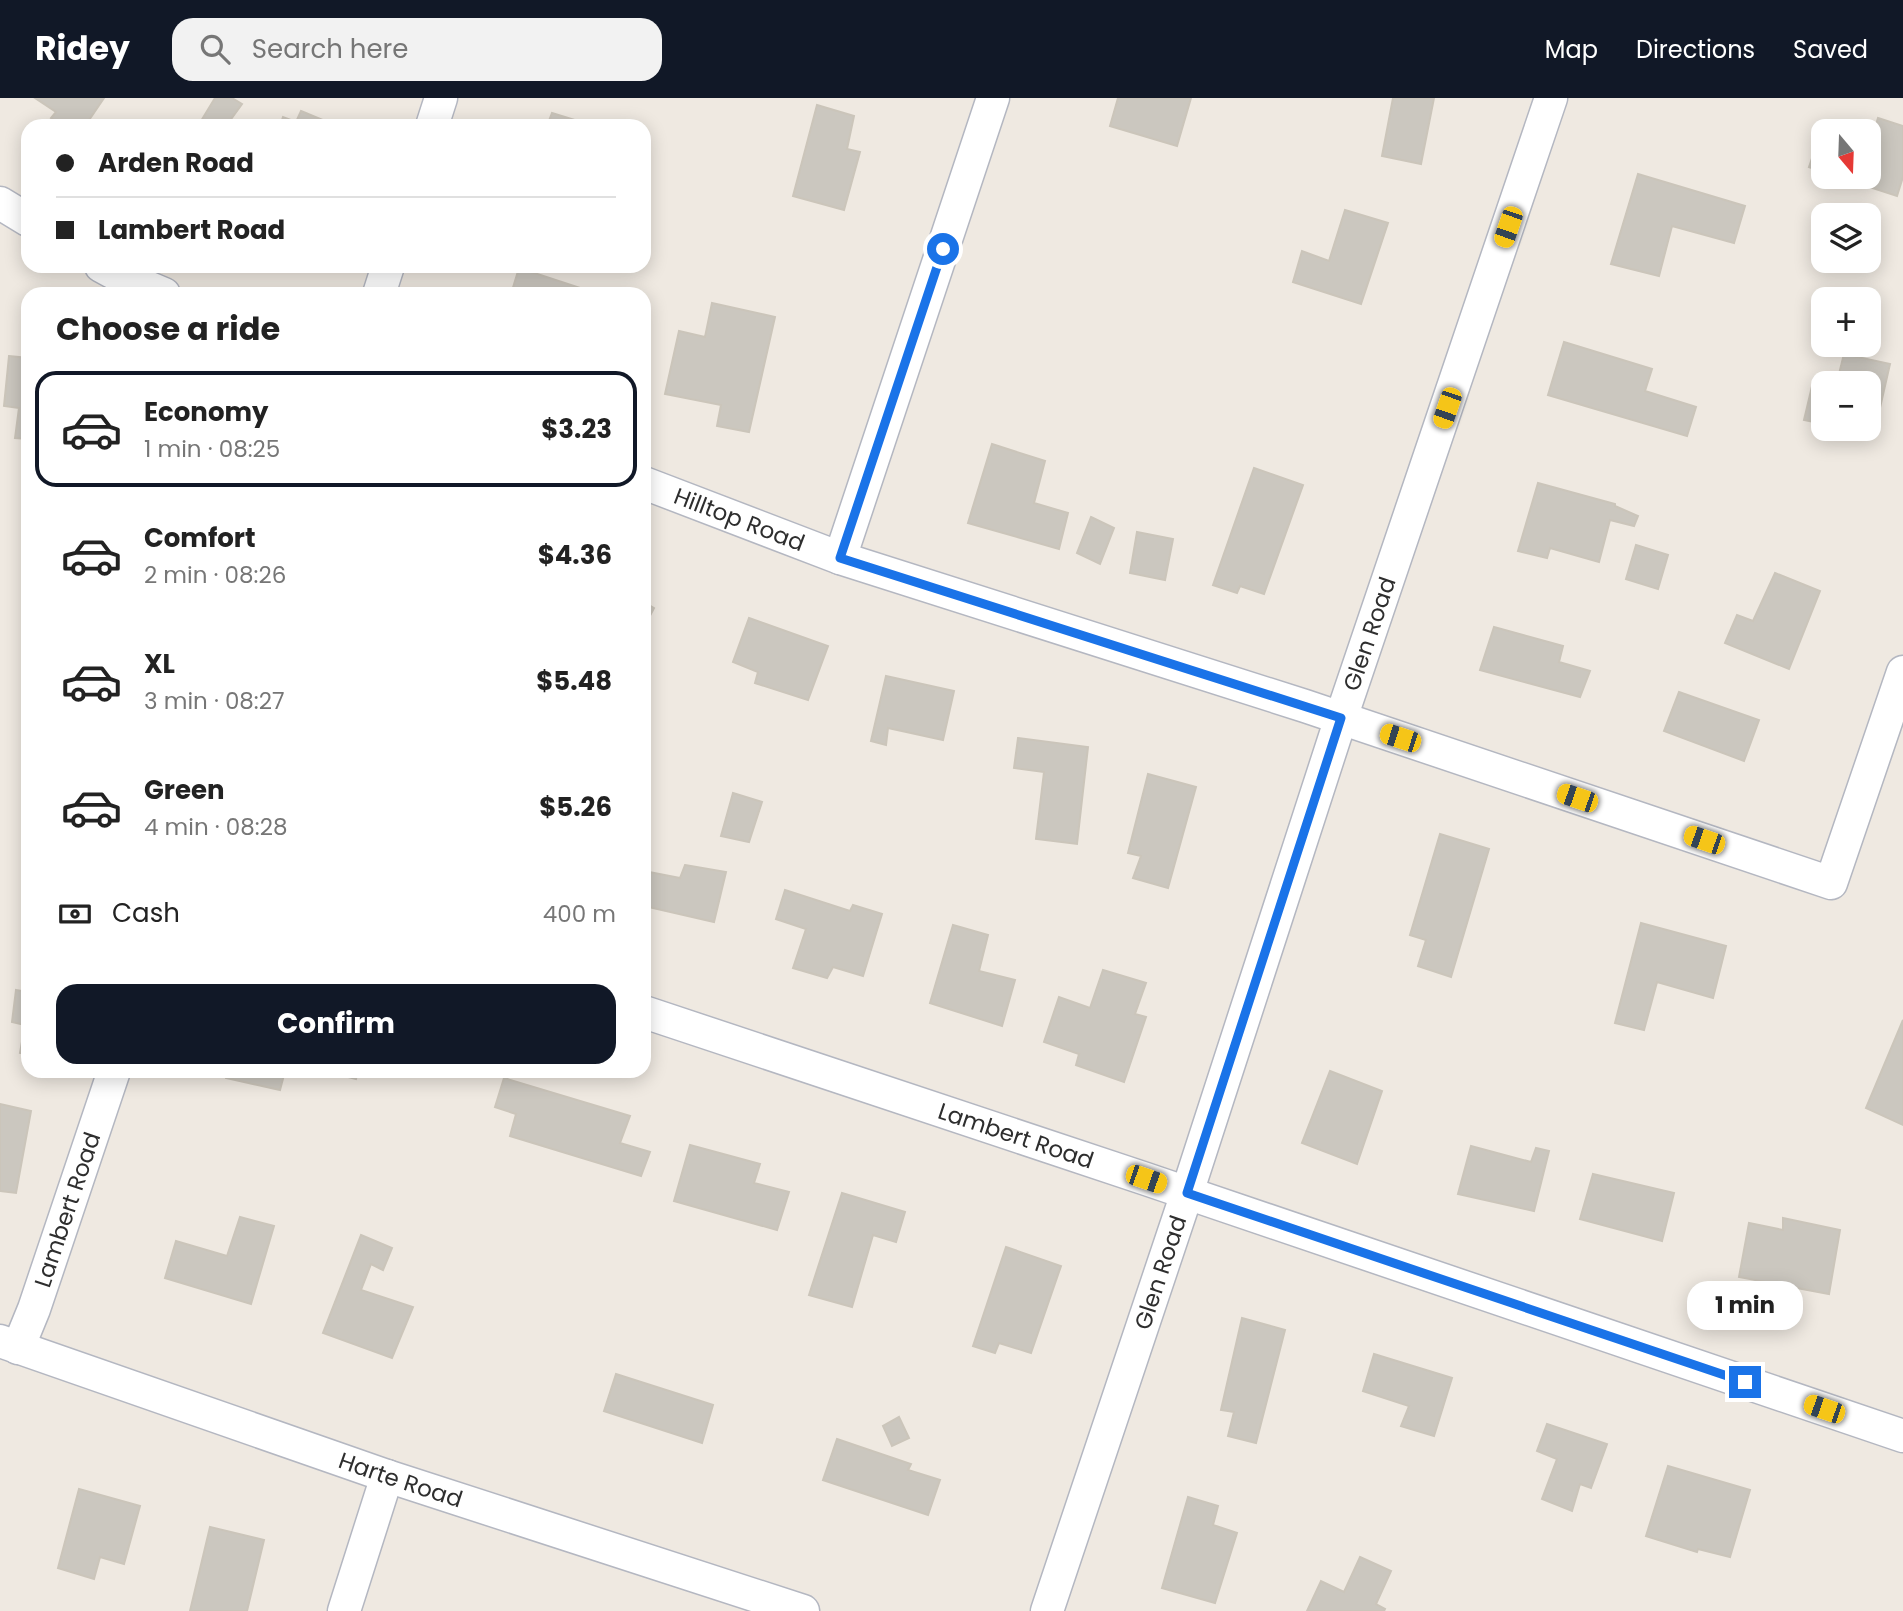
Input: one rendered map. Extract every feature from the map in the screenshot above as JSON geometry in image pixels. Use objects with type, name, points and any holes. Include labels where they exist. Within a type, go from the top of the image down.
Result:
[{"type":"street","points":[[434,119],[441,98]]},
{"type":"street","points":[[840,558],[993,98]]},
{"type":"street","name":"Glen Road","points":[[1047,1611],[1187,1193],[1341,718],[1552,98]]},
{"type":"street","points":[[0,203],[21,216]]},
{"type":"street","points":[[114,273],[147,287]]},
{"type":"street","name":"Hilltop Road","points":[[651,486],[840,558],[1341,718],[1831,883],[1903,672]]},
{"type":"street","name":"Lambert Road","points":[[651,1014],[1903,1436]]},
{"type":"street","name":"Lambert Road","points":[[9,1344],[34,1309],[112,1078]]},
{"type":"street","name":"Harte Road","points":[[9,1344],[387,1476],[803,1611]]},
{"type":"street","points":[[344,1611],[387,1476]]},
{"type":"building","points":[[35,98],[104,98],[90,119],[52,119],[56,112]]},
{"type":"building","points":[[215,98],[232,98],[242,104],[231,119],[202,119]]},
{"type":"building","points":[[1118,98],[1191,98],[1177,146],[1110,126]]},
{"type":"building","points":[[1393,98],[1434,98],[1421,164],[1382,156]]},
{"type":"building","points":[[817,105],[854,116],[847,149],[860,152],[844,210],[793,196]]},
{"type":"building","points":[[301,111],[320,119],[297,119]]},
{"type":"building","points":[[552,113],[571,119],[550,119]]},
{"type":"building","points":[[1878,118],[1903,126],[1903,177],[1897,196],[1876,189],[1881,189],[1881,119]]},
{"type":"building","points":[[1638,174],[1745,206],[1734,243],[1672,226],[1659,276],[1611,264]]},
{"type":"building","points":[[1345,210],[1388,223],[1361,304],[1293,282],[1302,251],[1329,261]]},
{"type":"building","points":[[517,273],[534,273],[577,287],[513,287]]},
{"type":"building","points":[[712,303],[775,317],[749,432],[717,426],[721,405],[665,394],[679,331],[705,337]]},
{"type":"building","points":[[1564,342],[1652,369],[1645,391],[1696,407],[1687,436],[1548,395]]},
{"type":"building","points":[[9,356],[21,357],[21,438],[15,438],[19,408],[4,406]]},
{"type":"building","points":[[1843,357],[1858,357],[1890,364],[1881,403],[1881,371],[1840,371]]},
{"type":"building","points":[[1811,391],[1811,421],[1804,420]]},
{"type":"building","points":[[992,444],[1045,461],[1034,503],[1068,513],[1059,549],[968,523]]},
{"type":"building","points":[[1254,468],[1303,485],[1264,594],[1240,586],[1237,593],[1213,585]]},
{"type":"building","points":[[1538,483],[1615,504],[1638,516],[1634,526],[1610,520],[1599,562],[1550,548],[1547,558],[1518,551]]},
{"type":"building","points":[[1091,517],[1114,528],[1100,564],[1077,553]]},
{"type":"building","points":[[1137,532],[1173,539],[1165,580],[1130,573]]},
{"type":"building","points":[[1636,545],[1668,555],[1658,589],[1626,579]]},
{"type":"building","points":[[1775,573],[1820,591],[1789,669],[1725,643],[1737,615],[1753,621]]},
{"type":"building","points":[[749,618],[828,646],[808,700],[755,683],[758,672],[733,662]]},
{"type":"building","points":[[1494,627],[1563,646],[1559,662],[1590,671],[1580,697],[1480,670]]},
{"type":"building","points":[[886,676],[954,691],[943,740],[888,728],[886,745],[871,741]]},
{"type":"building","points":[[1679,692],[1759,720],[1744,761],[1664,731]]},
{"type":"building","points":[[1018,738],[1088,747],[1077,844],[1036,839],[1044,772],[1014,768]]},
{"type":"building","points":[[1148,774],[1196,787],[1168,888],[1133,878],[1141,856],[1128,853]]},
{"type":"building","points":[[733,793],[762,802],[749,842],[721,836]]},
{"type":"building","points":[[1440,834],[1489,849],[1451,977],[1418,966],[1426,940],[1410,935]]},
{"type":"building","points":[[685,865],[726,872],[714,922],[651,908],[651,872],[680,878]]},
{"type":"building","points":[[785,890],[850,911],[853,905],[882,914],[863,976],[833,967],[827,978],[793,968],[806,929],[776,919]]},
{"type":"building","points":[[1641,923],[1726,946],[1713,998],[1657,982],[1644,1030],[1615,1023]]},
{"type":"building","points":[[953,925],[988,935],[979,971],[1015,980],[1002,1026],[930,1003]]},
{"type":"building","points":[[1103,970],[1146,983],[1135,1014],[1146,1017],[1124,1082],[1076,1065],[1079,1054],[1044,1042],[1059,997],[1090,1008]]},
{"type":"building","points":[[16,990],[21,991],[21,1024],[12,1022]]},
{"type":"building","points":[[1903,1020],[1903,1125],[1866,1108]]},
{"type":"building","points":[[1330,1071],[1382,1091],[1357,1164],[1302,1143]]},
{"type":"building","points":[[226,1078],[283,1078],[280,1090]]},
{"type":"building","points":[[504,1078],[630,1116],[620,1143],[650,1152],[641,1176],[510,1136],[516,1114],[495,1107]]},
{"type":"building","points":[[0,1104],[31,1111],[16,1193],[0,1191]]},
{"type":"building","points":[[690,1145],[760,1164],[754,1183],[789,1192],[777,1230],[674,1201]]},
{"type":"building","points":[[1471,1146],[1531,1162],[1536,1148],[1549,1151],[1534,1211],[1458,1194]]},
{"type":"building","points":[[1593,1174],[1674,1193],[1662,1241],[1580,1219]]},
{"type":"building","points":[[842,1193],[905,1212],[896,1242],[873,1235],[852,1307],[809,1295]]},
{"type":"building","points":[[240,1217],[274,1226],[251,1304],[165,1278],[176,1241],[227,1256]]},
{"type":"building","points":[[1783,1218],[1840,1230],[1829,1294],[1739,1277],[1749,1223],[1783,1230]]},
{"type":"building","points":[[361,1235],[392,1248],[383,1270],[371,1264],[361,1290],[413,1307],[392,1358],[323,1333]]},
{"type":"building","points":[[1006,1247],[1061,1266],[1031,1353],[999,1343],[995,1353],[973,1346]]},
{"type":"building","points":[[1242,1318],[1285,1330],[1256,1443],[1228,1436],[1234,1412],[1221,1410]]},
{"type":"building","points":[[1374,1354],[1452,1378],[1434,1436],[1401,1426],[1409,1406],[1363,1391]]},
{"type":"building","points":[[616,1374],[713,1405],[702,1443],[604,1411]]},
{"type":"building","points":[[899,1417],[909,1438],[892,1446],[883,1426]]},
{"type":"building","points":[[1547,1424],[1607,1444],[1591,1488],[1580,1484],[1572,1511],[1542,1499],[1557,1459],[1537,1451]]},
{"type":"building","points":[[837,1439],[911,1464],[908,1470],[940,1480],[928,1515],[823,1480]]},
{"type":"building","points":[[1668,1466],[1750,1490],[1730,1557],[1698,1549],[1697,1552],[1646,1536]]},
{"type":"building","points":[[79,1489],[140,1506],[124,1564],[100,1557],[94,1579],[58,1568]]},
{"type":"building","points":[[1188,1497],[1218,1506],[1213,1525],[1237,1533],[1215,1603],[1162,1588]]},
{"type":"building","points":[[210,1527],[264,1540],[247,1611],[190,1611]]},
{"type":"building","points":[[1360,1557],[1391,1571],[1376,1604],[1385,1609],[1384,1611],[1307,1611],[1321,1581],[1344,1592]]},
{"type":"route","points":[[943,249],[840,558],[1341,718],[1187,1193],[1745,1382]]}]
